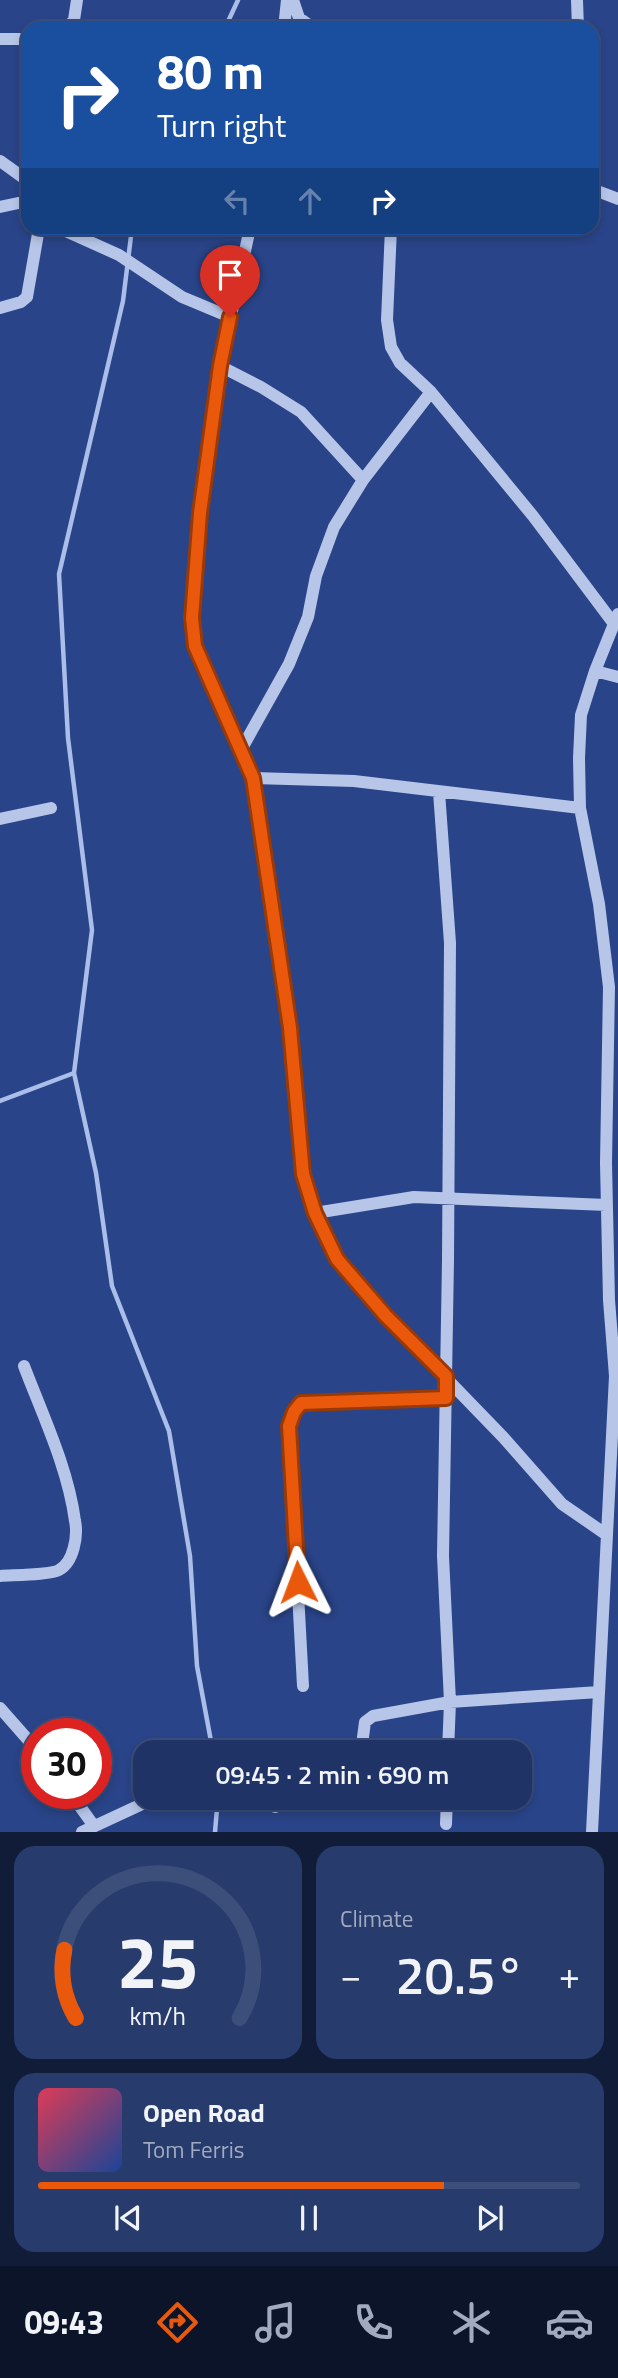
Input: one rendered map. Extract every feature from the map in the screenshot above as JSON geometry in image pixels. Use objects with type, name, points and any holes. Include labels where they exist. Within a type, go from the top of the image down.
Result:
[{"type":"street","points":[[73,21],[77,0]]},
{"type":"street","points":[[285,21],[287,0]]},
{"type":"street","points":[[293,0],[299,18],[303,21]]},
{"type":"street","points":[[577,0],[578,21]]},
{"type":"street","points":[[0,39],[21,39]]},
{"type":"street","points":[[0,161],[21,176]]},
{"type":"street","points":[[599,192],[618,199]]},
{"type":"street","points":[[0,206],[21,202]]},
{"type":"street","points":[[0,308],[21,302],[27,297],[38,235]]},
{"type":"street","points":[[75,235],[119,255],[182,297],[230,317]]},
{"type":"street","points":[[248,235],[220,366],[200,513],[192,618],[195,646],[253,778],[290,1028],[303,1174],[315,1213],[337,1259],[386,1316],[446,1376],[562,1504],[607,1535]]},
{"type":"street","points":[[391,235],[387,320],[391,347],[400,363],[431,392],[616,619],[581,715],[580,808],[599,904],[609,987],[612,1163],[607,1205],[615,1376],[592,1832]]},
{"type":"street","points":[[220,366],[301,412],[363,480]]},
{"type":"street","points":[[241,750],[289,664],[308,617],[316,576],[334,527],[363,480],[431,392]]},
{"type":"street","points":[[595,671],[618,677]]},
{"type":"street","points":[[253,778],[354,781],[580,808]]},
{"type":"street","points":[[439,792],[450,943],[443,1556],[450,1702],[448,1740]]},
{"type":"street","points":[[0,819],[51,808]]},
{"type":"street","points":[[315,1213],[415,1196],[607,1205]]},
{"type":"street","points":[[0,1576],[59,1571],[67,1563],[74,1548],[76,1523],[62,1468],[24,1366]]},
{"type":"street","points":[[303,1686],[289,1426],[294,1412],[301,1403],[446,1398]]},
{"type":"street","points":[[363,1740],[368,1718],[450,1702],[599,1692]]},
{"type":"street","points":[[0,1708],[21,1731]]},
{"type":"street","points":[[78,1809],[88,1829],[133,1808]]},
{"type":"street","points":[[446,1824],[447,1810]]},
{"type":"waterway","points":[[228,21],[238,0]]},
{"type":"waterway","points":[[131,235],[123,301],[59,574],[68,738],[92,930],[74,1073],[96,1173],[112,1286],[169,1431],[190,1556],[197,1666],[211,1740]]},
{"type":"waterway","points":[[0,1101],[74,1073]]},
{"type":"waterway","points":[[215,1832],[217,1810]]},
{"type":"route","points":[[230,317],[220,366],[200,513],[192,618],[195,646],[253,778],[290,1028],[303,1174],[315,1213],[337,1259],[386,1316],[446,1376],[446,1398],[301,1403],[294,1412],[289,1426],[298,1582]]}]
